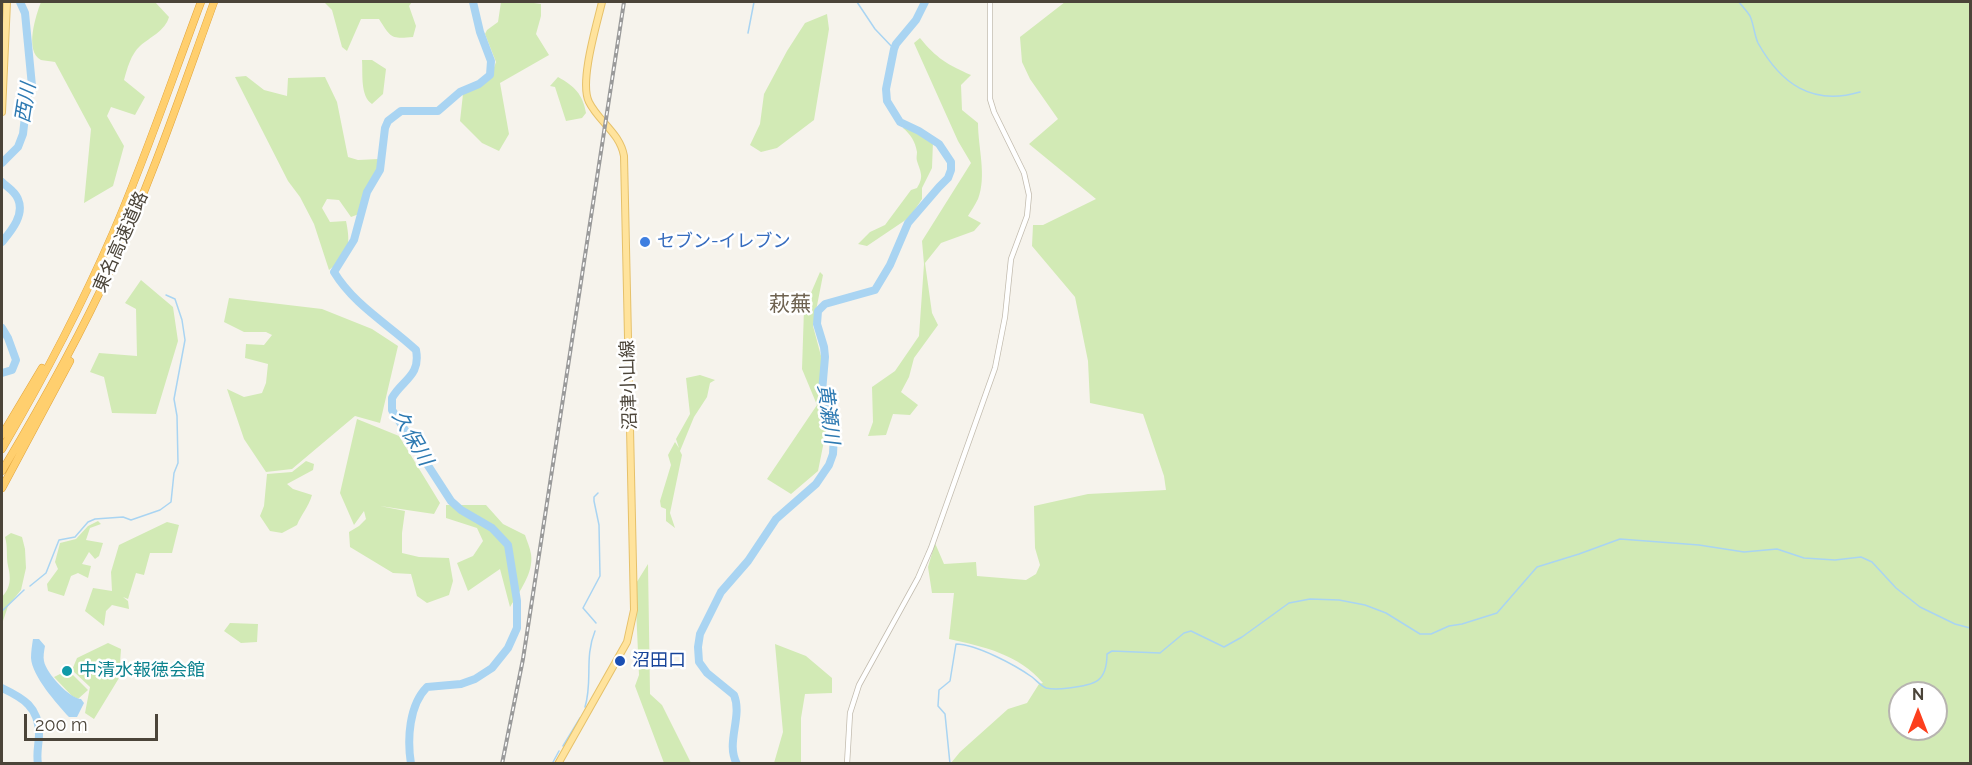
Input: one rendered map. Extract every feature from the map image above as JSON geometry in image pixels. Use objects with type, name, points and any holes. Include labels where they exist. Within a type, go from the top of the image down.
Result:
[{"type":"highway","name":"東名高速道路","points":[[2,448],[57,351],[101,261],[130,193],[201,2]]},
{"type":"highway","name":"東名高速道路","points":[[2,471],[68,355],[112,266],[157,158],[214,2]]},
{"type":"highway","points":[[2,435],[101,261]]},
{"type":"highway","points":[[2,488],[84,334],[112,266]]},
{"type":"main road","points":[[2,112],[7,2]]},
{"type":"main road","name":"沼津小山線","points":[[558,764],[627,642],[634,610],[624,156],[616,136],[592,107],[585,89],[602,2]]},
{"type":"street","points":[[846,764],[850,713],[859,685],[918,578],[996,368],[1005,317],[1011,259],[1027,216],[1029,195],[1024,173],[990,99],[990,2]]},
{"type":"green space","points":[[41,2],[155,2],[169,17],[161,30],[137,49],[128,67],[124,80],[145,97],[135,115],[111,107],[107,116],[124,146],[113,186],[84,203],[91,129],[55,62],[41,60],[33,49],[33,32]]},
{"type":"green space","points":[[324,2],[412,2],[409,6],[416,26],[413,37],[392,36],[379,19],[361,19],[347,51],[342,47],[332,10]]},
{"type":"green space","points":[[501,2],[541,4],[541,16],[536,34],[549,55],[500,83],[509,134],[499,151],[482,143],[460,121],[463,94],[492,73],[496,62],[485,34],[498,22]]},
{"type":"green space","points":[[1065,2],[1970,2],[1970,763],[951,763],[1008,709],[1027,703],[1039,684],[1043,683],[1012,658],[949,639],[954,593],[932,593],[928,567],[935,543],[944,564],[976,562],[977,576],[1026,580],[1036,574],[1040,565],[1035,548],[1034,506],[1088,494],[1166,490],[1164,476],[1143,414],[1090,403],[1088,361],[1075,297],[1032,246],[1033,225],[1043,225],[1096,199],[1029,144],[1058,119],[1030,79],[1022,62],[1020,37]]},
{"type":"green space","points":[[827,14],[829,29],[814,120],[777,148],[761,152],[750,145],[760,124],[764,94],[805,23]]},
{"type":"green space","points":[[920,38],[943,60],[971,75],[961,85],[962,110],[978,123],[982,181],[978,199],[968,216],[981,223],[974,231],[941,243],[925,263],[932,313],[938,325],[914,358],[909,377],[901,392],[918,405],[910,415],[893,414],[886,435],[868,436],[873,422],[872,387],[895,371],[919,336],[924,264],[922,241],[971,163],[958,141],[914,43]]},
{"type":"green space","points":[[362,60],[372,60],[386,69],[383,94],[372,104],[364,90]]},
{"type":"green space","points":[[246,76],[264,90],[287,96],[288,78],[325,77],[337,102],[348,157],[358,160],[379,159],[381,165],[359,214],[351,217],[339,200],[327,199],[322,208],[330,222],[346,221],[348,229],[347,249],[341,259],[329,270],[314,224],[300,197],[288,181],[235,77]]},
{"type":"green space","points":[[558,77],[573,87],[580,96],[586,113],[582,118],[566,121],[555,87],[550,86]]},
{"type":"green space","points":[[906,125],[933,141],[932,168],[922,188],[922,199],[910,217],[867,246],[858,244],[870,232],[885,225],[911,190],[917,188],[921,181],[916,148],[912,138],[903,128]]},
{"type":"green space","points":[[820,272],[823,275],[813,326],[821,356],[822,386],[829,416],[818,471],[791,494],[767,479],[817,405],[802,369],[804,309]]},
{"type":"green space","points":[[141,280],[173,307],[178,341],[156,414],[112,413],[104,377],[90,372],[99,353],[137,356],[136,309],[125,303]]},
{"type":"green space","points":[[229,298],[322,309],[372,329],[398,346],[380,423],[355,416],[292,469],[266,472],[244,439],[227,389],[244,397],[262,393],[266,383],[268,364],[245,358],[246,344],[264,345],[272,335],[266,332],[244,332],[224,322]]},
{"type":"green space","points":[[700,375],[715,380],[710,383],[707,397],[694,417],[680,451],[682,455],[670,513],[675,528],[666,521],[666,509],[661,507],[660,501],[671,465],[668,455],[675,442],[679,448],[676,439],[690,414],[686,378]]},
{"type":"green space","points":[[357,419],[399,436],[440,503],[434,514],[380,506],[405,511],[402,553],[419,557],[449,558],[453,581],[449,595],[427,603],[417,596],[411,574],[393,573],[350,547],[349,532],[366,519],[364,511],[354,525],[340,493]]},
{"type":"green space","points":[[306,461],[314,464],[313,470],[287,484],[293,489],[312,495],[309,503],[297,525],[282,533],[270,531],[260,516],[264,506],[267,474],[292,472]]},
{"type":"green space","points":[[446,505],[486,505],[503,524],[525,535],[531,554],[530,568],[525,582],[510,607],[500,569],[468,591],[457,563],[473,556],[483,541],[477,528],[446,518]]},
{"type":"green space","points":[[98,521],[101,524],[90,528],[86,540],[103,543],[99,556],[95,559],[89,552],[82,564],[91,566],[88,578],[78,573],[71,576],[64,596],[48,591],[47,584],[58,569],[55,562],[60,543],[76,539],[88,526]]},
{"type":"green space","points":[[167,522],[179,525],[172,553],[150,553],[144,575],[136,573],[128,599],[123,597],[128,601],[129,609],[112,605],[106,611],[104,626],[85,611],[93,588],[112,591],[111,572],[119,545]]},
{"type":"green space","points":[[11,533],[22,537],[26,568],[21,590],[8,606],[2,624],[2,597],[9,586],[10,578],[5,537]]},
{"type":"green space","points":[[648,564],[650,694],[662,705],[691,763],[664,763],[635,686],[639,675],[635,585]]},
{"type":"green space","points":[[230,623],[258,624],[257,642],[241,643],[224,631]]},
{"type":"green space","points":[[108,643],[121,649],[119,678],[94,719],[85,713],[90,687],[72,670],[77,658]]},
{"type":"green space","points":[[775,644],[806,656],[832,678],[832,693],[805,694],[801,718],[801,763],[774,763],[783,732]]},
{"type":"green space","points":[[60,674],[68,678],[72,674],[88,690],[78,699],[72,696],[54,677]]},
{"type":"water","points":[[33,639],[39,639],[45,646],[44,661],[54,678],[71,695],[81,699],[84,703],[77,717],[69,717],[36,673],[31,658]]},
{"type":"waterway","name":"西川","points":[[2,163],[18,147],[23,134],[27,99],[32,86],[25,13],[20,2]]},
{"type":"waterway","name":"久保川","points":[[411,764],[409,744],[411,723],[421,694],[427,687],[461,684],[475,679],[492,668],[508,648],[517,628],[517,601],[508,545],[492,528],[461,510],[451,501],[392,410],[392,398],[416,366],[416,350],[361,304],[334,272],[354,240],[367,192],[380,170],[385,128],[388,121],[401,111],[438,111],[460,92],[479,84],[490,75],[491,61],[480,32],[473,2]]},
{"type":"waterway","points":[[748,33],[754,2]]},
{"type":"waterway","points":[[857,2],[875,29],[894,49]]},
{"type":"waterway","name":"黄瀬川","points":[[737,764],[733,747],[737,712],[734,695],[707,673],[699,662],[700,634],[721,592],[748,561],[776,519],[816,484],[829,465],[833,454],[834,434],[822,392],[825,357],[817,324],[818,311],[825,304],[875,290],[890,265],[908,223],[948,178],[951,170],[951,162],[939,144],[900,122],[887,101],[886,89],[894,49],[916,20],[925,2]]},
{"type":"waterway","points":[[1739,2],[1750,16],[1758,43],[1777,70],[1788,80],[1800,88],[1827,96],[1843,96],[1860,92]]},
{"type":"waterway","name":"西川","points":[[2,182],[17,196],[20,205],[16,222],[2,242]]},
{"type":"waterway","points":[[30,586],[46,573],[59,540],[75,537],[88,522],[95,519],[123,517],[131,520],[160,510],[171,502],[174,473],[178,463],[177,416],[174,399],[185,340],[182,320],[175,299],[166,295]]},
{"type":"waterway","name":"西川","points":[[2,328],[16,360],[12,370],[2,373]]},
{"type":"waterway","points":[[596,623],[583,608],[600,576],[599,525],[594,501],[598,493]]},
{"type":"waterway","points":[[950,764],[945,714],[938,706],[939,690],[950,681],[956,644],[974,647],[995,656],[1025,672],[1044,687],[1058,689],[1086,685],[1098,680],[1105,671],[1107,654],[1112,651],[1160,653],[1184,633],[1191,631],[1224,647],[1242,637],[1289,603],[1310,599],[1339,600],[1365,605],[1386,613],[1420,634],[1431,634],[1449,626],[1497,613],[1537,567],[1620,539],[1699,545],[1744,552],[1777,549],[1804,558],[1835,560],[1861,557],[1872,562],[1896,588],[1920,607],[1955,624],[1970,628]]},
{"type":"waterway","points":[[2,611],[24,590]]},
{"type":"waterway","points":[[2,618],[2,633]]},
{"type":"waterway","points":[[585,707],[590,651],[595,631]]},
{"type":"waterway","name":"西川","points":[[2,688],[23,700],[33,710],[39,734],[38,764]]},
{"type":"waterway","points":[[563,746],[580,718]]},
{"type":"waterway","points":[[552,764],[559,751]]},
{"type":"railway","points":[[502,764],[523,659],[624,2]]},
{"type":"place","name":"セブン-イレブン","points":[[645,242]]},
{"type":"place","name":"沼田口","points":[[620,661]]},
{"type":"place","name":"中清水報徳会館","points":[[67,671]]},
{"type":"district","name":"萩蕪","points":[[790,305]]}]
